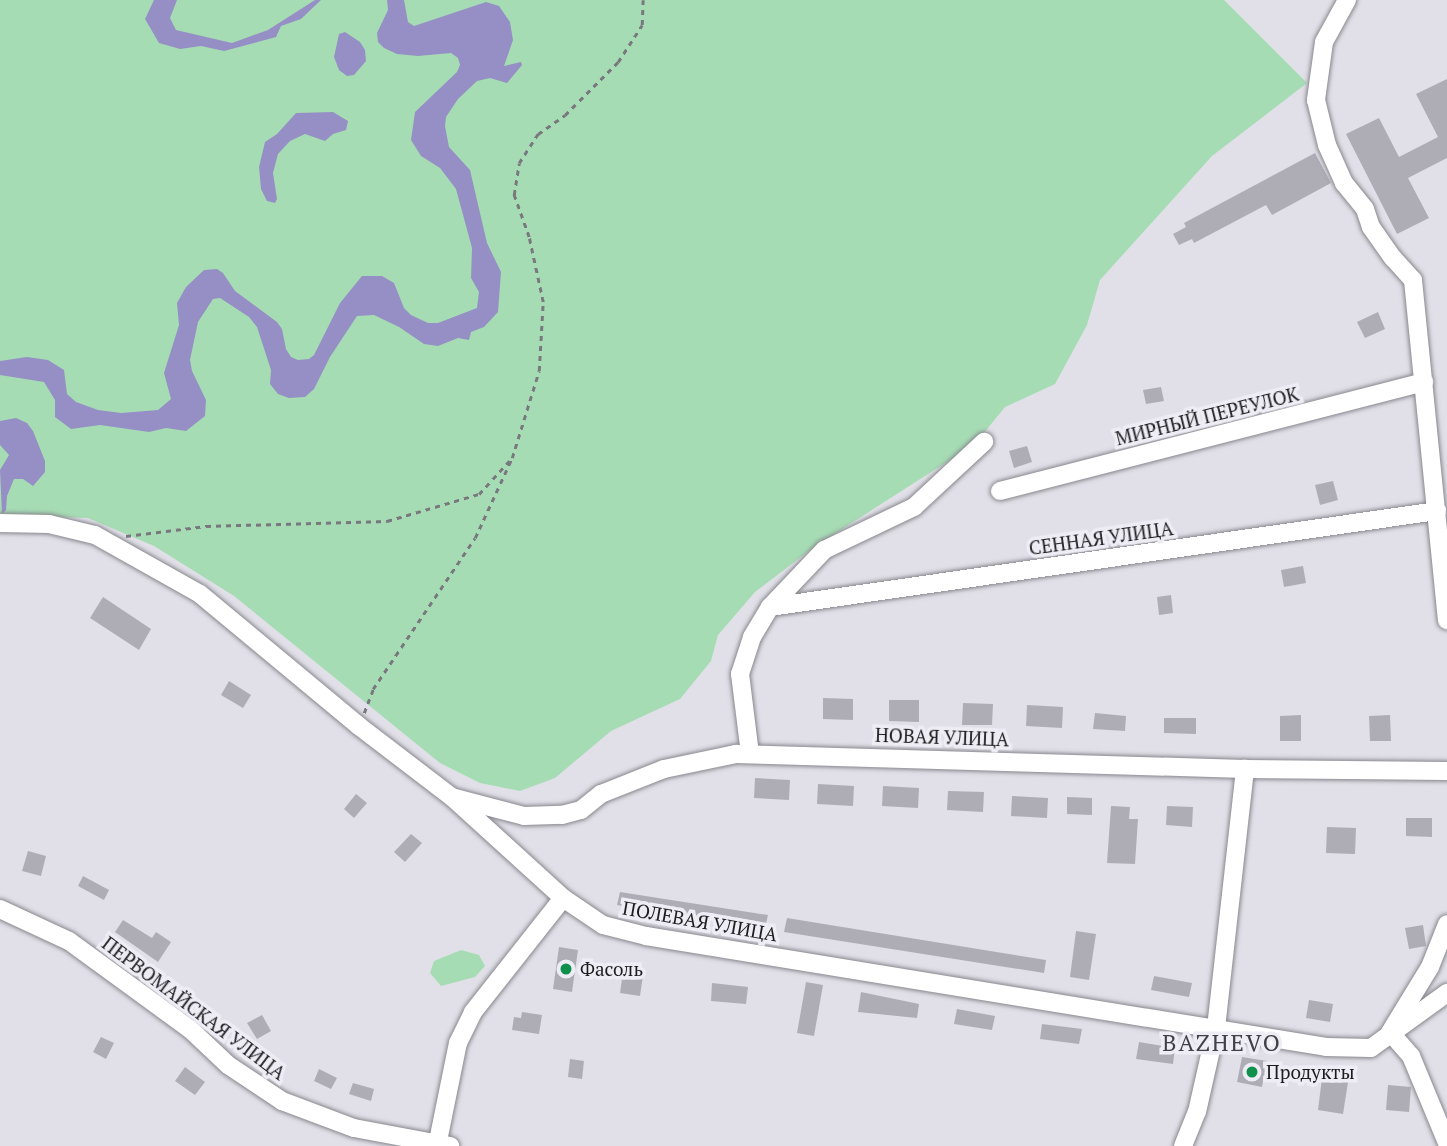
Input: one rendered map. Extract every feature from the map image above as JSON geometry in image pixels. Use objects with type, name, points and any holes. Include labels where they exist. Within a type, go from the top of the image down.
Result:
[{"type":"street","points":[[1347,0],[1324,42],[1316,100],[1326,145],[1343,183],[1365,209],[1371,227],[1392,258],[1413,280],[1424,382],[1440,470],[1437,511],[1447,620]]},
{"type":"street","name":"МИРНЫЙ ПЕРЕУЛОК","points":[[1000,491],[1424,382]]},
{"type":"street","points":[[750,754],[740,674],[752,637],[770,607],[824,550],[914,507],[984,442]]},
{"type":"street","name":"СЕННАЯ УЛИЦА","points":[[770,607],[1437,511]]},
{"type":"street","name":"ПОЛЕВАЯ УЛИЦА","points":[[0,523],[71,527],[107,541],[200,594],[359,726],[452,797],[563,898],[603,925],[646,936],[1326,1047],[1371,1048],[1447,993]]},
{"type":"street","name":"НОВАЯ УЛИЦА","points":[[452,797],[524,816],[562,815],[581,810],[601,794],[664,769],[736,754],[1245,769],[1447,771]]},
{"type":"street","points":[[1183,1146],[1197,1112],[1216,1028],[1245,769]]},
{"type":"street","points":[[444,1144],[458,1043],[473,1012],[563,898]]},
{"type":"street","name":"ПЕРВОМАЙСКАЯ УЛИЦА","points":[[0,909],[69,941],[191,1030],[228,1065],[282,1101],[354,1128],[444,1144]]},
{"type":"street","points":[[1447,924],[1430,967],[1399,1013],[1390,1032],[1410,1056],[1447,1143]]},
{"type":"path","points":[[359,726],[373,689],[475,538],[512,458],[539,371],[543,302],[530,237],[514,195],[519,163],[538,134],[565,115],[618,62],[642,25],[643,0]]},
{"type":"path","points":[[107,541],[143,533],[206,526],[387,521],[479,494],[512,458]]},
{"type":"green space","points":[[0,0],[1224,0],[1307,83],[1212,156],[1100,280],[1087,325],[1055,384],[1005,407],[975,444],[814,547],[755,592],[718,635],[711,661],[680,699],[611,731],[555,778],[520,791],[480,783],[440,763],[234,596],[154,546],[88,518],[0,515]]},
{"type":"green space","points":[[461,950],[479,955],[485,966],[475,977],[441,986],[430,973],[434,961]]},
{"type":"shaded area","points":[[154,0],[177,0],[170,18],[176,30],[232,43],[268,30],[315,0],[321,0],[301,19],[281,26],[276,37],[224,51],[201,46],[180,49],[159,43],[145,19]]},
{"type":"shaded area","points":[[387,0],[404,0],[408,22],[414,26],[486,2],[499,6],[510,22],[513,40],[504,66],[521,62],[522,65],[507,83],[490,78],[477,81],[458,99],[446,117],[445,126],[449,147],[470,170],[487,243],[501,272],[498,312],[484,327],[471,332],[469,340],[458,338],[438,346],[424,344],[399,327],[374,315],[357,316],[330,357],[314,389],[305,397],[289,398],[278,394],[270,384],[271,370],[257,327],[249,317],[220,298],[213,299],[198,322],[190,360],[192,371],[206,400],[205,416],[186,431],[166,428],[149,432],[100,425],[71,429],[55,417],[55,400],[44,382],[0,375],[0,361],[27,357],[48,360],[64,370],[67,394],[76,402],[98,410],[121,413],[158,410],[171,399],[164,373],[179,325],[177,303],[186,287],[204,270],[217,269],[223,273],[235,291],[277,322],[282,329],[286,349],[291,357],[298,360],[309,359],[314,355],[340,303],[362,276],[382,276],[394,283],[404,308],[411,315],[428,323],[438,323],[477,308],[479,292],[471,278],[472,248],[456,189],[440,168],[421,156],[411,140],[415,112],[457,72],[460,65],[458,58],[451,53],[418,56],[397,54],[384,48],[378,42],[377,33],[388,10]]},
{"type":"shaded area","points":[[345,32],[360,42],[365,50],[366,61],[354,75],[347,76],[339,70],[334,57],[339,34]]},
{"type":"shaded area","points":[[333,112],[348,121],[346,130],[333,134],[325,141],[305,134],[290,141],[278,154],[273,173],[277,199],[275,203],[267,201],[261,189],[259,167],[265,142],[277,134],[296,113]]},
{"type":"shaded area","points":[[16,418],[27,423],[33,431],[45,461],[45,472],[33,486],[23,479],[14,479],[7,496],[6,510],[2,514],[0,470],[9,455],[0,445],[0,421]]},
{"type":"building","points":[[1447,79],[1447,158],[1408,178],[1429,218],[1397,234],[1346,134],[1379,118],[1399,157],[1438,137],[1416,94]]},
{"type":"building","points":[[1315,153],[1331,183],[1272,215],[1266,205],[1194,243],[1192,239],[1179,245],[1173,234],[1186,227],[1184,223]]},
{"type":"building","points":[[1378,312],[1385,329],[1365,338],[1357,322]]},
{"type":"building","points":[[1161,387],[1164,401],[1146,404],[1143,390]]},
{"type":"building","points":[[1027,446],[1032,462],[1014,468],[1009,451]]},
{"type":"building","points":[[1333,481],[1338,500],[1320,505],[1315,485]]},
{"type":"building","points":[[1303,566],[1306,583],[1284,587],[1281,570]]},
{"type":"building","points":[[1171,595],[1173,613],[1159,615],[1157,597]]},
{"type":"building","points":[[103,597],[151,629],[139,650],[90,618]]},
{"type":"building","points":[[229,681],[251,695],[243,708],[221,695]]},
{"type":"building","points":[[823,698],[853,699],[853,720],[823,719]]},
{"type":"building","points":[[889,700],[919,700],[919,722],[889,721]]},
{"type":"building","points":[[963,703],[993,704],[992,725],[962,725]]},
{"type":"building","points":[[1027,705],[1063,707],[1062,728],[1026,726]]},
{"type":"building","points":[[1095,713],[1126,716],[1125,731],[1093,729]]},
{"type":"building","points":[[1301,715],[1301,741],[1280,741],[1280,716]]},
{"type":"building","points":[[1390,715],[1391,741],[1370,741],[1369,716]]},
{"type":"building","points":[[1164,718],[1196,718],[1196,734],[1164,733]]},
{"type":"building","points":[[755,778],[790,780],[789,800],[754,798]]},
{"type":"building","points":[[818,784],[854,786],[853,806],[817,804]]},
{"type":"building","points":[[883,786],[919,788],[918,808],[882,806]]},
{"type":"building","points":[[948,791],[984,792],[983,812],[947,810]]},
{"type":"building","points":[[356,794],[367,803],[354,818],[344,809]]},
{"type":"building","points":[[1012,796],[1048,798],[1047,818],[1011,816]]},
{"type":"building","points":[[1067,797],[1092,798],[1092,815],[1067,814]]},
{"type":"building","points":[[1111,806],[1130,807],[1129,819],[1138,819],[1135,864],[1107,863]]},
{"type":"building","points":[[1167,806],[1193,807],[1192,827],[1166,825]]},
{"type":"building","points":[[1406,818],[1432,818],[1432,837],[1406,836]]},
{"type":"building","points":[[1327,827],[1356,828],[1355,854],[1326,853]]},
{"type":"building","points":[[411,834],[422,843],[405,862],[394,852]]},
{"type":"building","points":[[28,851],[46,856],[41,876],[22,871]]},
{"type":"building","points":[[83,876],[109,890],[104,900],[78,886]]},
{"type":"building","points":[[620,892],[768,915],[765,928],[617,905]]},
{"type":"building","points":[[787,918],[1046,960],[1044,973],[784,932]]},
{"type":"building","points":[[123,920],[152,938],[156,932],[171,942],[158,962],[115,932]]},
{"type":"building","points":[[1423,925],[1426,946],[1409,949],[1405,928]]},
{"type":"building","points":[[1076,931],[1096,934],[1089,980],[1070,977]]},
{"type":"building","name":"Фасоль","points":[[559,947],[578,950],[572,992],[553,989]]},
{"type":"building","points":[[624,965],[644,968],[640,996],[620,993]]},
{"type":"building","points":[[1154,976],[1192,983],[1189,997],[1151,990]]},
{"type":"building","points":[[806,982],[823,985],[814,1036],[797,1033]]},
{"type":"building","points":[[712,983],[748,987],[746,1004],[711,1001]]},
{"type":"building","points":[[861,992],[919,1004],[917,1018],[858,1012]]},
{"type":"building","points":[[1309,1000],[1333,1004],[1330,1022],[1306,1018]]},
{"type":"building","points":[[957,1009],[995,1016],[992,1030],[954,1024]]},
{"type":"building","points":[[522,1012],[542,1015],[539,1034],[512,1030],[514,1017],[521,1018]]},
{"type":"building","points":[[262,1015],[271,1031],[257,1039],[247,1023]]},
{"type":"building","points":[[1042,1024],[1082,1029],[1079,1044],[1040,1039]]},
{"type":"building","points":[[101,1037],[114,1043],[106,1059],[93,1052]]},
{"type":"building","points":[[1139,1042],[1175,1048],[1173,1064],[1136,1059]]},
{"type":"building","name":"Продукты","points":[[1242,1057],[1267,1061],[1262,1087],[1237,1082]]},
{"type":"building","points":[[570,1059],[584,1061],[582,1079],[568,1077]]},
{"type":"building","points":[[185,1067],[205,1082],[195,1095],[175,1081]]},
{"type":"building","points":[[319,1069],[337,1078],[331,1089],[314,1081]]},
{"type":"building","points":[[1322,1078],[1348,1082],[1343,1114],[1318,1110]]},
{"type":"building","points":[[353,1083],[374,1089],[371,1101],[349,1094]]},
{"type":"building","points":[[1388,1085],[1411,1087],[1409,1112],[1386,1110]]},
{"type":"place","name":"Фасоль","points":[[566,969]]},
{"type":"place","name":"Продукты","points":[[1252,1072]]},
{"type":"district","name":"BAZHEVO","points":[[1222,1043]]}]
